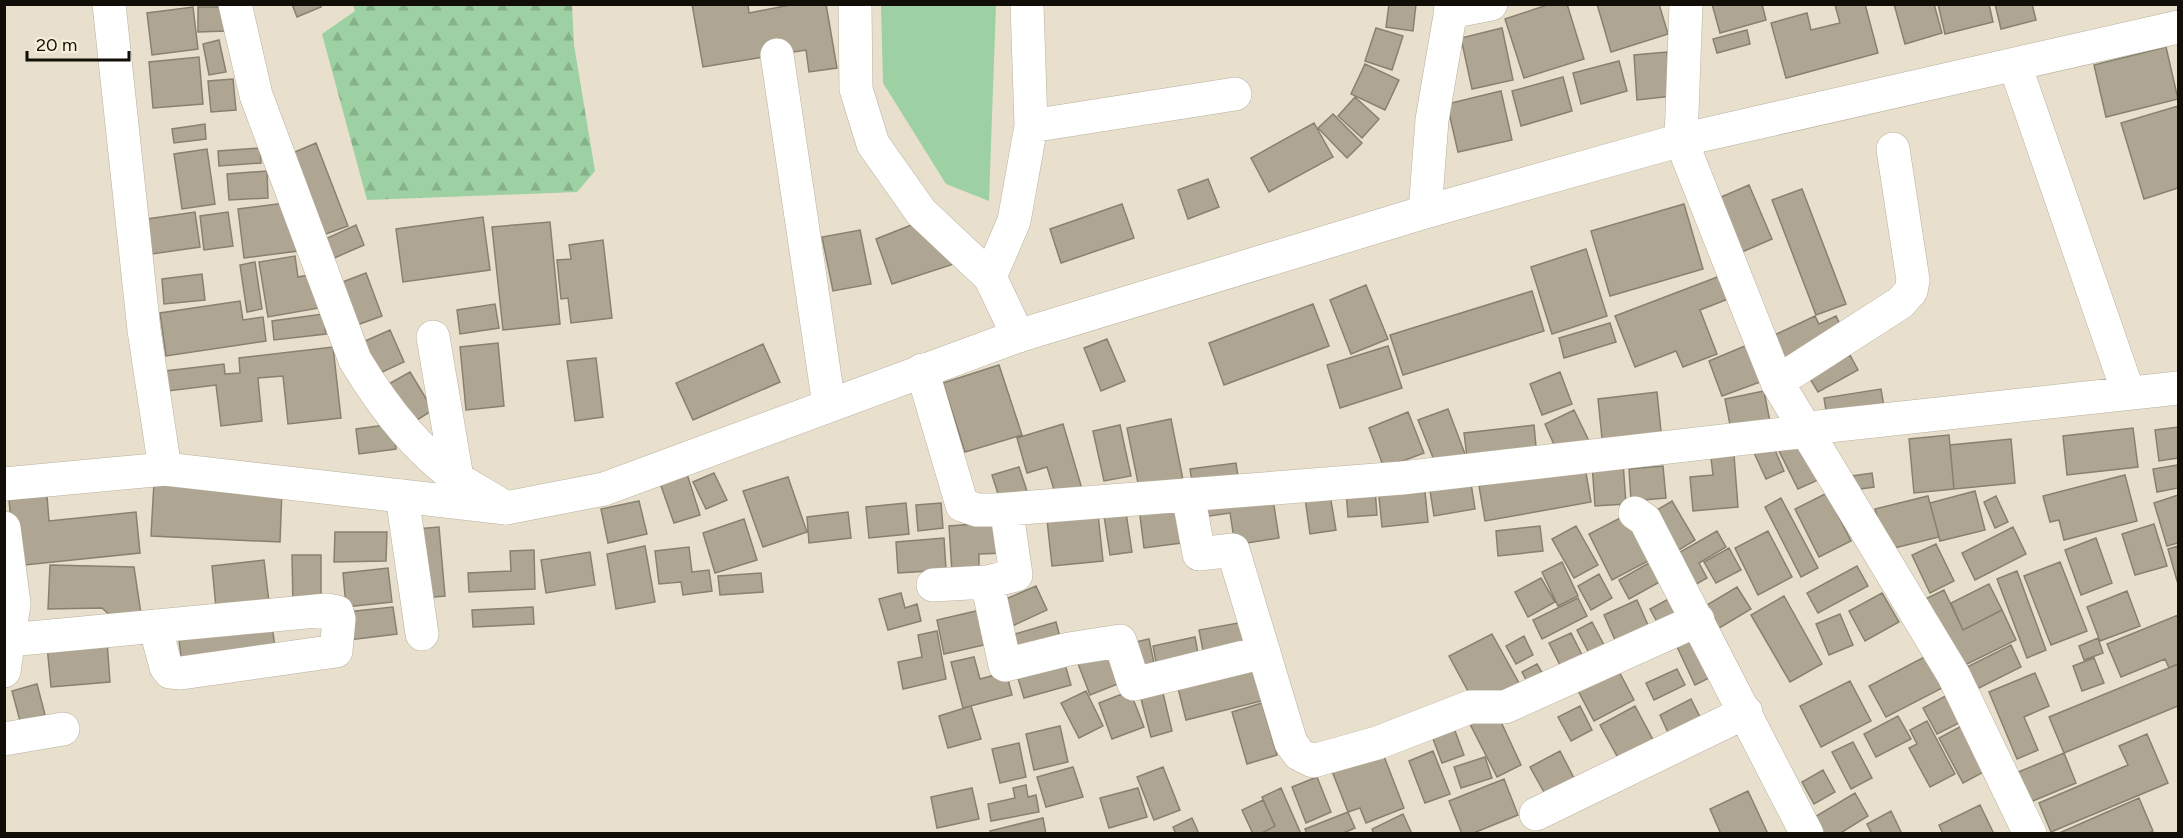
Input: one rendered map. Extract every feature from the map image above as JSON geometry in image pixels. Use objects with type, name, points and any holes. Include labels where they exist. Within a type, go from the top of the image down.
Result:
[{"type":"street","points":[[109,4],[144,330],[165,469]]},
{"type":"street","points":[[235,4],[256,95],[355,360],[371,386],[425,452],[457,478],[506,508]]},
{"type":"street","points":[[855,4],[856,89],[873,144],[921,212],[990,277],[1018,336]]},
{"type":"street","points":[[990,277],[1014,221],[1031,126],[1027,4]]},
{"type":"street","points":[[1425,212],[1432,120],[1451,8],[1491,4]]},
{"type":"street","points":[[1686,4],[1681,140],[1777,382],[1954,676],[2030,834]]},
{"type":"street","points":[[4,484],[165,469],[506,508],[604,489],[1018,336],[1425,212],[1681,140],[2178,27]]},
{"type":"street","points":[[777,55],[829,405]]},
{"type":"street","points":[[2016,65],[2128,392]]},
{"type":"street","points":[[1031,126],[1235,94]]},
{"type":"street","points":[[1777,382],[1900,303],[1911,291],[1913,280],[1893,149]]},
{"type":"street","points":[[433,337],[457,478]]},
{"type":"street","points":[[922,370],[962,505],[977,510],[1402,478],[2178,388]]},
{"type":"street","points":[[1188,494],[1199,554],[1233,550],[1291,743],[1299,754],[1313,761],[1377,743],[1470,707],[1505,707],[1698,620]]},
{"type":"street","points":[[402,496],[422,634]]},
{"type":"street","points":[[933,585],[987,582],[1016,575],[1008,520],[1009,509]]},
{"type":"street","points":[[1635,513],[1645,520],[1807,834]]},
{"type":"street","points":[[4,528],[14,604],[7,656],[155,626],[327,610],[337,612],[339,619],[336,651],[181,673],[170,672],[166,667],[155,626]]},
{"type":"street","points":[[987,582],[1005,665],[1069,649],[1120,641],[1134,684],[1264,652]]},
{"type":"street","points":[[1536,814],[1746,712]]},
{"type":"street","points":[[4,739],[63,729]]},
{"type":"green space","points":[[353,5],[572,5],[574,45],[595,171],[577,192],[367,200],[322,34],[355,11]]},
{"type":"green space","points":[[881,5],[996,5],[989,201],[946,184],[883,83]]},
{"type":"building","points":[[292,4],[319,4],[321,7],[297,17]]},
{"type":"building","points":[[692,4],[748,4],[749,13],[795,4],[826,4],[837,68],[809,72],[806,50],[703,67]]},
{"type":"building","points":[[1389,4],[1416,4],[1413,31],[1386,27]]},
{"type":"building","points":[[1550,4],[1567,4],[1584,59],[1524,78],[1505,19]]},
{"type":"building","points":[[1597,4],[1659,4],[1668,34],[1611,52]]},
{"type":"building","points":[[1712,4],[1762,4],[1766,20],[1720,33]]},
{"type":"building","points":[[1865,4],[1878,53],[1786,78],[1771,23],[1807,13],[1811,30],[1840,23],[1835,5]]},
{"type":"building","points":[[1894,4],[1934,4],[1942,33],[1905,44]]},
{"type":"building","points":[[1938,4],[1989,4],[1993,22],[1945,34]]},
{"type":"building","points":[[1995,4],[2032,4],[2036,20],[2001,29]]},
{"type":"building","points":[[193,7],[198,49],[152,55],[147,13]]},
{"type":"building","points":[[198,7],[226,7],[227,31],[198,32]]},
{"type":"building","points":[[1376,28],[1403,36],[1392,70],[1365,61]]},
{"type":"building","points":[[1502,28],[1513,80],[1472,89],[1461,38]]},
{"type":"building","points":[[1747,30],[1750,44],[1717,53],[1713,39]]},
{"type":"building","points":[[219,40],[226,72],[209,75],[203,44]]},
{"type":"building","points":[[2166,47],[2178,99],[2106,117],[2094,65]]},
{"type":"building","points":[[1667,52],[1672,96],[1637,100],[1634,55]]},
{"type":"building","points":[[199,57],[203,104],[153,108],[149,62]]},
{"type":"building","points":[[1619,61],[1627,91],[1581,104],[1573,73]]},
{"type":"building","points":[[1365,64],[1399,80],[1385,110],[1351,94]]},
{"type":"building","points":[[1563,77],[1572,111],[1521,126],[1512,91]]},
{"type":"building","points":[[233,79],[236,110],[211,112],[208,81]]},
{"type":"building","points":[[1501,91],[1512,140],[1458,152],[1447,104]]},
{"type":"building","points":[[1355,97],[1379,119],[1362,138],[1338,116]]},
{"type":"building","points":[[2178,106],[2178,188],[2144,199],[2121,123]]},
{"type":"building","points":[[1333,114],[1362,143],[1347,158],[1318,128]]},
{"type":"building","points":[[1314,123],[1333,157],[1269,192],[1251,158]]},
{"type":"building","points":[[205,124],[206,139],[174,143],[172,129]]},
{"type":"building","points":[[316,143],[348,226],[320,236],[288,155]]},
{"type":"building","points":[[260,148],[261,163],[219,166],[218,151]]},
{"type":"building","points":[[207,149],[215,204],[182,209],[174,154]]},
{"type":"building","points":[[267,171],[268,198],[229,200],[227,174]]},
{"type":"building","points":[[1208,179],[1219,207],[1188,219],[1178,190]]},
{"type":"building","points":[[1749,185],[1772,239],[1735,255],[1712,201]]},
{"type":"building","points":[[1802,189],[1846,304],[1816,315],[1772,200]]},
{"type":"building","points":[[285,203],[298,251],[244,258],[238,209]]},
{"type":"building","points":[[1122,204],[1134,238],[1061,263],[1050,229]]},
{"type":"building","points":[[1684,204],[1703,269],[1610,296],[1591,231]]},
{"type":"building","points":[[195,212],[200,247],[152,254],[147,219]]},
{"type":"building","points":[[228,212],[233,246],[204,250],[200,216]]},
{"type":"building","points":[[483,217],[490,270],[403,282],[396,229]]},
{"type":"building","points":[[550,222],[560,324],[503,330],[492,227]]},
{"type":"building","points":[[919,222],[954,264],[892,284],[876,239]]},
{"type":"building","points":[[356,225],[364,245],[332,259],[323,240]]},
{"type":"building","points":[[860,230],[871,284],[833,291],[822,237]]},
{"type":"building","points":[[603,240],[612,318],[571,323],[568,298],[561,299],[557,260],[571,259],[569,245]]},
{"type":"building","points":[[1586,249],[1607,316],[1552,334],[1531,267]]},
{"type":"building","points":[[295,256],[298,277],[314,274],[319,308],[268,317],[259,262]]},
{"type":"building","points":[[255,262],[262,309],[247,312],[240,265]]},
{"type":"building","points":[[366,273],[382,316],[357,325],[340,283]]},
{"type":"building","points":[[202,274],[205,300],[164,304],[162,279]]},
{"type":"building","points":[[1720,276],[1728,299],[1700,310],[1717,354],[1683,367],[1676,351],[1635,367],[1615,316]]},
{"type":"building","points":[[1366,285],[1388,339],[1351,354],[1330,300]]},
{"type":"building","points":[[1532,291],[1544,331],[1403,375],[1390,335]]},
{"type":"building","points":[[240,301],[243,320],[263,317],[266,341],[166,356],[160,313]]},
{"type":"building","points":[[495,304],[499,328],[460,334],[457,310]]},
{"type":"building","points":[[1313,304],[1329,346],[1224,385],[1209,343]]},
{"type":"building","points":[[323,314],[326,334],[274,340],[272,321]]},
{"type":"building","points":[[1815,316],[1819,324],[1836,316],[1846,337],[1781,366],[1768,338]]},
{"type":"building","points":[[1610,323],[1616,342],[1564,358],[1559,338]]},
{"type":"building","points":[[390,330],[404,362],[376,375],[363,342]]},
{"type":"building","points":[[1107,339],[1125,381],[1101,391],[1084,348]]},
{"type":"building","points":[[1757,341],[1771,378],[1722,396],[1709,361]]},
{"type":"building","points":[[498,343],[504,406],[466,410],[460,347]]},
{"type":"building","points":[[763,344],[780,382],[693,420],[676,383]]},
{"type":"building","points":[[1388,346],[1402,388],[1340,408],[1327,365]]},
{"type":"building","points":[[333,347],[341,418],[288,424],[283,376],[258,378],[262,421],[221,426],[216,385],[168,391],[165,371],[224,364],[225,374],[240,373],[239,358]]},
{"type":"building","points":[[1850,355],[1858,370],[1818,392],[1809,377]]},
{"type":"building","points":[[596,358],[603,417],[575,421],[567,361]]},
{"type":"building","points":[[999,365],[1022,435],[965,452],[943,383]]},
{"type":"building","points":[[410,372],[433,410],[409,425],[385,386]]},
{"type":"building","points":[[1560,372],[1572,404],[1542,415],[1530,384]]},
{"type":"building","points":[[1881,389],[1885,413],[1828,423],[1824,398]]},
{"type":"building","points":[[1764,391],[1771,427],[1732,435],[1725,399]]},
{"type":"building","points":[[1657,392],[1662,441],[1603,448],[1598,399]]},
{"type":"building","points":[[1448,409],[1465,454],[1436,465],[1418,420]]},
{"type":"building","points":[[1574,410],[1589,441],[1559,456],[1545,424]]},
{"type":"building","points":[[1408,412],[1424,453],[1384,468],[1369,428]]},
{"type":"building","points":[[1171,419],[1184,485],[1140,493],[1127,428]]},
{"type":"building","points":[[393,424],[396,449],[359,454],[356,429]]},
{"type":"building","points":[[1063,424],[1082,489],[1056,496],[1047,467],[1027,473],[1017,438]]},
{"type":"building","points":[[1120,425],[1131,476],[1104,481],[1093,431]]},
{"type":"building","points":[[1534,425],[1537,457],[1468,465],[1464,433]]},
{"type":"building","points":[[2178,427],[2178,458],[2159,461],[2155,430]]},
{"type":"building","points":[[2133,428],[2138,467],[2067,475],[2063,436]]},
{"type":"building","points":[[1796,435],[1818,480],[1798,489],[1776,445]]},
{"type":"building","points":[[1949,435],[1954,489],[1914,493],[1909,439]]},
{"type":"building","points":[[1769,436],[1784,471],[1766,479],[1750,444]]},
{"type":"building","points":[[2011,439],[2015,483],[1954,489],[1950,445]]},
{"type":"building","points":[[1734,455],[1738,507],[1693,511],[1690,477],[1713,475],[1711,458]]},
{"type":"building","points":[[1623,462],[1626,504],[1595,506],[1592,464]]},
{"type":"building","points":[[1236,463],[1239,483],[1193,488],[1190,469]]},
{"type":"building","points":[[2178,465],[2178,488],[2157,492],[2153,469]]},
{"type":"building","points":[[1663,466],[1666,498],[1631,501],[1629,469]]},
{"type":"building","points":[[1019,467],[1028,494],[1001,503],[992,475]]},
{"type":"building","points":[[1585,467],[1591,502],[1485,521],[1479,486]]},
{"type":"building","points":[[714,473],[727,500],[706,509],[693,482]]},
{"type":"building","points":[[1872,473],[1874,487],[1847,491],[1845,477]]},
{"type":"building","points":[[687,474],[700,515],[674,523],[660,483]]},
{"type":"building","points":[[2125,475],[2137,521],[2064,540],[2059,520],[2050,522],[2043,496]]},
{"type":"building","points":[[788,477],[807,532],[763,547],[743,491]]},
{"type":"building","points":[[1470,477],[1475,509],[1434,516],[1429,484]]},
{"type":"building","points":[[154,482],[282,489],[280,542],[151,536]]},
{"type":"building","points":[[1424,482],[1428,522],[1382,527],[1378,487]]},
{"type":"building","points":[[1375,489],[1377,515],[1348,517],[1346,491]]},
{"type":"building","points":[[1975,491],[1985,530],[1940,541],[1930,503]]},
{"type":"building","points":[[1272,493],[1279,538],[1235,545],[1230,513],[1196,518],[1194,505]]},
{"type":"building","points":[[1827,493],[1851,541],[1819,557],[1795,509]]},
{"type":"building","points":[[1330,495],[1336,530],[1310,534],[1305,498]]},
{"type":"building","points":[[2178,495],[2178,543],[2167,546],[2154,503]]},
{"type":"building","points":[[47,496],[49,521],[136,512],[140,553],[15,566],[9,500]]},
{"type":"building","points":[[1928,496],[1939,537],[1886,550],[1875,509]]},
{"type":"building","points":[[1996,496],[2008,522],[1995,528],[1984,502]]},
{"type":"building","points":[[1781,498],[1818,568],[1801,577],[1765,507]]},
{"type":"building","points":[[639,501],[647,534],[608,543],[601,509]]},
{"type":"building","points":[[1672,501],[1695,540],[1671,555],[1647,516]]},
{"type":"building","points":[[1184,502],[1189,542],[1144,548],[1139,508]]},
{"type":"building","points":[[906,503],[909,534],[869,538],[866,507]]},
{"type":"building","points":[[941,503],[943,528],[918,531],[916,505]]},
{"type":"building","points":[[1125,506],[1132,552],[1110,555],[1103,509]]},
{"type":"building","points":[[848,512],[851,538],[809,543],[807,517]]},
{"type":"building","points":[[1098,514],[1103,561],[1052,566],[1047,520]]},
{"type":"building","points":[[1626,515],[1650,560],[1612,580],[1589,534]]},
{"type":"building","points":[[744,519],[757,560],[715,573],[703,533]]},
{"type":"building","points":[[1003,522],[1004,553],[979,554],[979,571],[952,573],[949,526]]},
{"type":"building","points":[[2154,524],[2167,566],[2135,575],[2122,534]]},
{"type":"building","points":[[1540,526],[1543,551],[1498,556],[1496,531]]},
{"type":"building","points":[[1576,526],[1598,565],[1574,578],[1552,539]]},
{"type":"building","points":[[439,527],[445,596],[423,598],[416,529]]},
{"type":"building","points":[[2013,527],[2026,554],[1975,580],[1962,553]]},
{"type":"building","points":[[1717,531],[1726,547],[1699,563],[1707,578],[1686,590],[1668,559]]},
{"type":"building","points":[[1768,531],[1792,577],[1758,595],[1735,548]]},
{"type":"building","points":[[335,532],[387,532],[386,561],[334,562]]},
{"type":"building","points":[[944,538],[946,570],[898,573],[896,542]]},
{"type":"building","points":[[2096,538],[2112,583],[2081,595],[2065,550]]},
{"type":"building","points":[[1936,544],[1954,581],[1930,593],[1912,555]]},
{"type":"building","points":[[645,546],[655,602],[616,609],[607,554]]},
{"type":"building","points":[[2178,546],[2178,584],[2168,549]]},
{"type":"building","points":[[689,547],[692,572],[709,570],[712,591],[683,595],[681,582],[659,584],[655,551]]},
{"type":"building","points":[[1729,548],[1741,570],[1716,583],[1704,562]]},
{"type":"building","points":[[534,550],[535,589],[469,592],[468,573],[511,571],[510,551]]},
{"type":"building","points":[[590,552],[595,585],[546,593],[541,560]]},
{"type":"building","points":[[292,555],[321,555],[321,606],[293,606]]},
{"type":"building","points":[[264,560],[269,602],[216,608],[212,566]]},
{"type":"building","points":[[1654,560],[1665,579],[1629,599],[1619,580]]},
{"type":"building","points":[[1562,562],[1578,596],[1558,606],[1542,572]]},
{"type":"building","points":[[2060,562],[2087,631],[2051,645],[2024,576]]},
{"type":"building","points":[[50,565],[134,567],[141,614],[115,620],[102,608],[48,609]]},
{"type":"building","points":[[1857,566],[1868,586],[1818,613],[1807,593]]},
{"type":"building","points":[[388,568],[392,602],[346,607],[343,573]]},
{"type":"building","points":[[2017,571],[2046,650],[2027,658],[1997,579]]},
{"type":"building","points":[[761,573],[763,592],[720,595],[718,576]]},
{"type":"building","points":[[1599,574],[1612,598],[1591,610],[1578,586]]},
{"type":"building","points":[[1541,578],[1555,602],[1528,617],[1515,592]]},
{"type":"building","points":[[1989,584],[2002,610],[1963,630],[1951,603]]},
{"type":"building","points":[[1036,586],[1047,610],[1010,627],[999,602]]},
{"type":"building","points":[[1737,587],[1751,609],[1716,630],[1702,608]]},
{"type":"building","points":[[1944,590],[1963,630],[2002,610],[2016,640],[1957,669],[1923,600]]},
{"type":"building","points":[[2127,591],[2140,626],[2100,641],[2087,607]]},
{"type":"building","points":[[901,593],[905,608],[917,604],[921,621],[888,630],[879,599]]},
{"type":"building","points":[[1882,593],[1899,622],[1865,641],[1849,611]]},
{"type":"building","points":[[1674,596],[1686,619],[1662,631],[1650,609]]},
{"type":"building","points":[[1784,596],[1822,664],[1790,682],[1751,615]]},
{"type":"building","points":[[1578,598],[1587,616],[1542,639],[1533,620]]},
{"type":"building","points":[[1637,600],[1655,641],[1622,656],[1604,615]]},
{"type":"building","points":[[393,607],[397,634],[349,640],[346,612]]},
{"type":"building","points":[[533,607],[534,624],[473,627],[472,610]]},
{"type":"building","points":[[989,608],[997,642],[944,654],[937,620]]},
{"type":"building","points":[[1840,614],[1853,645],[1829,655],[1816,624]]},
{"type":"building","points":[[2178,615],[2178,664],[2169,668],[2165,659],[2121,677],[2107,644]]},
{"type":"building","points":[[271,619],[276,654],[182,665],[178,631]]},
{"type":"building","points":[[1249,621],[1255,651],[1205,661],[1199,630]]},
{"type":"building","points":[[1056,622],[1061,641],[1014,654],[1008,636]]},
{"type":"building","points":[[1592,622],[1605,647],[1590,655],[1577,630]]},
{"type":"building","points":[[1692,627],[1715,675],[1695,685],[1672,636]]},
{"type":"building","points":[[937,631],[946,679],[903,689],[898,662],[922,657],[918,635]]},
{"type":"building","points":[[1571,633],[1585,661],[1563,671],[1549,643]]},
{"type":"building","points":[[1492,634],[1519,683],[1476,706],[1449,656]]},
{"type":"building","points":[[1524,636],[1533,655],[1516,664],[1506,646]]},
{"type":"building","points":[[1195,637],[1200,664],[1158,673],[1153,646]]},
{"type":"building","points":[[2098,638],[2103,653],[2084,660],[2079,646]]},
{"type":"building","points":[[1149,639],[1155,668],[1133,673],[1127,644]]},
{"type":"building","points":[[107,641],[110,682],[51,687],[47,646]]},
{"type":"building","points":[[2011,645],[2021,667],[1971,692],[1961,670]]},
{"type":"building","points":[[1111,647],[1125,681],[1090,695],[1077,661]]},
{"type":"building","points":[[1932,653],[1948,685],[1886,717],[1869,686]]},
{"type":"building","points":[[1062,654],[1071,685],[1024,698],[1015,668]]},
{"type":"building","points":[[974,657],[980,679],[1006,672],[1012,695],[963,708],[951,662]]},
{"type":"building","points":[[2094,658],[2104,683],[2082,691],[2073,666]]},
{"type":"building","points":[[1614,662],[1634,700],[1594,721],[1574,683]]},
{"type":"building","points":[[1260,663],[1269,699],[1186,720],[1177,684]]},
{"type":"building","points":[[1537,664],[1548,683],[1532,691],[1522,672]]},
{"type":"building","points":[[2178,664],[2178,706],[2064,753],[2049,717]]},
{"type":"building","points":[[1677,669],[1685,685],[1654,700],[1646,683]]},
{"type":"building","points":[[2035,673],[2049,706],[2024,717],[2038,750],[2017,759],[1989,692]]},
{"type":"building","points":[[1850,681],[1871,721],[1821,747],[1800,706]]},
{"type":"building","points":[[37,684],[45,715],[20,721],[12,691]]},
{"type":"building","points":[[1162,689],[1172,731],[1151,737],[1140,695]]},
{"type":"building","points":[[1086,691],[1103,726],[1079,738],[1061,703]]},
{"type":"building","points":[[1130,691],[1144,727],[1112,739],[1099,703]]},
{"type":"building","points":[[1953,692],[1967,719],[1937,734],[1923,708]]},
{"type":"building","points":[[1691,699],[1702,721],[1670,737],[1660,715]]},
{"type":"building","points":[[1262,703],[1277,755],[1247,764],[1232,712]]},
{"type":"building","points":[[971,706],[981,739],[948,748],[939,716]]},
{"type":"building","points":[[1580,706],[1592,730],[1571,741],[1558,717]]},
{"type":"building","points":[[1635,706],[1658,749],[1623,767],[1600,725]]},
{"type":"building","points":[[1496,711],[1521,765],[1497,777],[1470,724]]},
{"type":"building","points":[[1898,716],[1911,739],[1876,757],[1864,734]]},
{"type":"building","points":[[1451,720],[1464,755],[1442,763],[1429,728]]},
{"type":"building","points":[[1927,721],[1955,774],[1930,787],[1909,748],[1917,744],[1910,730]]},
{"type":"building","points":[[1969,722],[1993,767],[1963,783],[1939,738]]},
{"type":"building","points":[[1060,726],[1068,762],[1034,770],[1026,734]]},
{"type":"building","points":[[2147,734],[2168,783],[2051,832],[2039,803],[2128,765],[2119,746]]},
{"type":"building","points":[[1853,742],[1872,778],[1851,789],[1832,752]]},
{"type":"building","points":[[1019,743],[1026,777],[1000,783],[992,749]]},
{"type":"building","points":[[1380,746],[1404,808],[1366,823],[1360,808],[1348,812],[1330,766]]},
{"type":"building","points":[[1433,751],[1450,794],[1425,803],[1409,761]]},
{"type":"building","points":[[1560,751],[1578,786],[1549,801],[1530,767]]},
{"type":"building","points":[[2064,753],[2076,783],[2028,803],[2016,773]]},
{"type":"building","points":[[1485,757],[1492,778],[1461,788],[1454,767]]},
{"type":"building","points":[[1073,767],[1083,797],[1046,807],[1037,777]]},
{"type":"building","points":[[1163,767],[1180,810],[1154,820],[1137,777]]},
{"type":"building","points":[[1823,770],[1835,792],[1814,804],[1802,782]]},
{"type":"building","points":[[1317,777],[1331,812],[1306,823],[1292,787]]},
{"type":"building","points":[[1504,779],[1518,815],[1471,834],[1462,834],[1449,801]]},
{"type":"building","points":[[1026,785],[1028,797],[1036,795],[1039,812],[991,821],[988,804],[1015,798],[1013,788]]},
{"type":"building","points":[[972,788],[979,819],[937,828],[931,797]]},
{"type":"building","points":[[1138,788],[1147,817],[1109,828],[1100,798]]},
{"type":"building","points":[[1281,788],[1301,834],[1260,834],[1275,826],[1262,797]]},
{"type":"building","points":[[1748,791],[1768,834],[1721,834],[1710,809]]},
{"type":"building","points":[[1855,793],[1868,816],[1839,834],[1822,834],[1813,818]]},
{"type":"building","points":[[2139,798],[2153,831],[2147,834],[2057,834]]},
{"type":"building","points":[[1263,800],[1275,826],[1260,834],[1253,834],[1242,810]]},
{"type":"building","points":[[1980,805],[1994,834],[1943,834],[1939,825]]},
{"type":"building","points":[[1891,811],[1902,834],[1872,834],[1867,824]]},
{"type":"building","points":[[1348,812],[1355,828],[1341,834],[1307,834],[1305,829]]},
{"type":"building","points":[[1403,814],[1412,834],[1374,834],[1372,829]]},
{"type":"building","points":[[1043,818],[1046,834],[991,834],[990,831]]},
{"type":"building","points":[[1192,818],[1199,834],[1176,834],[1173,827]]}]
